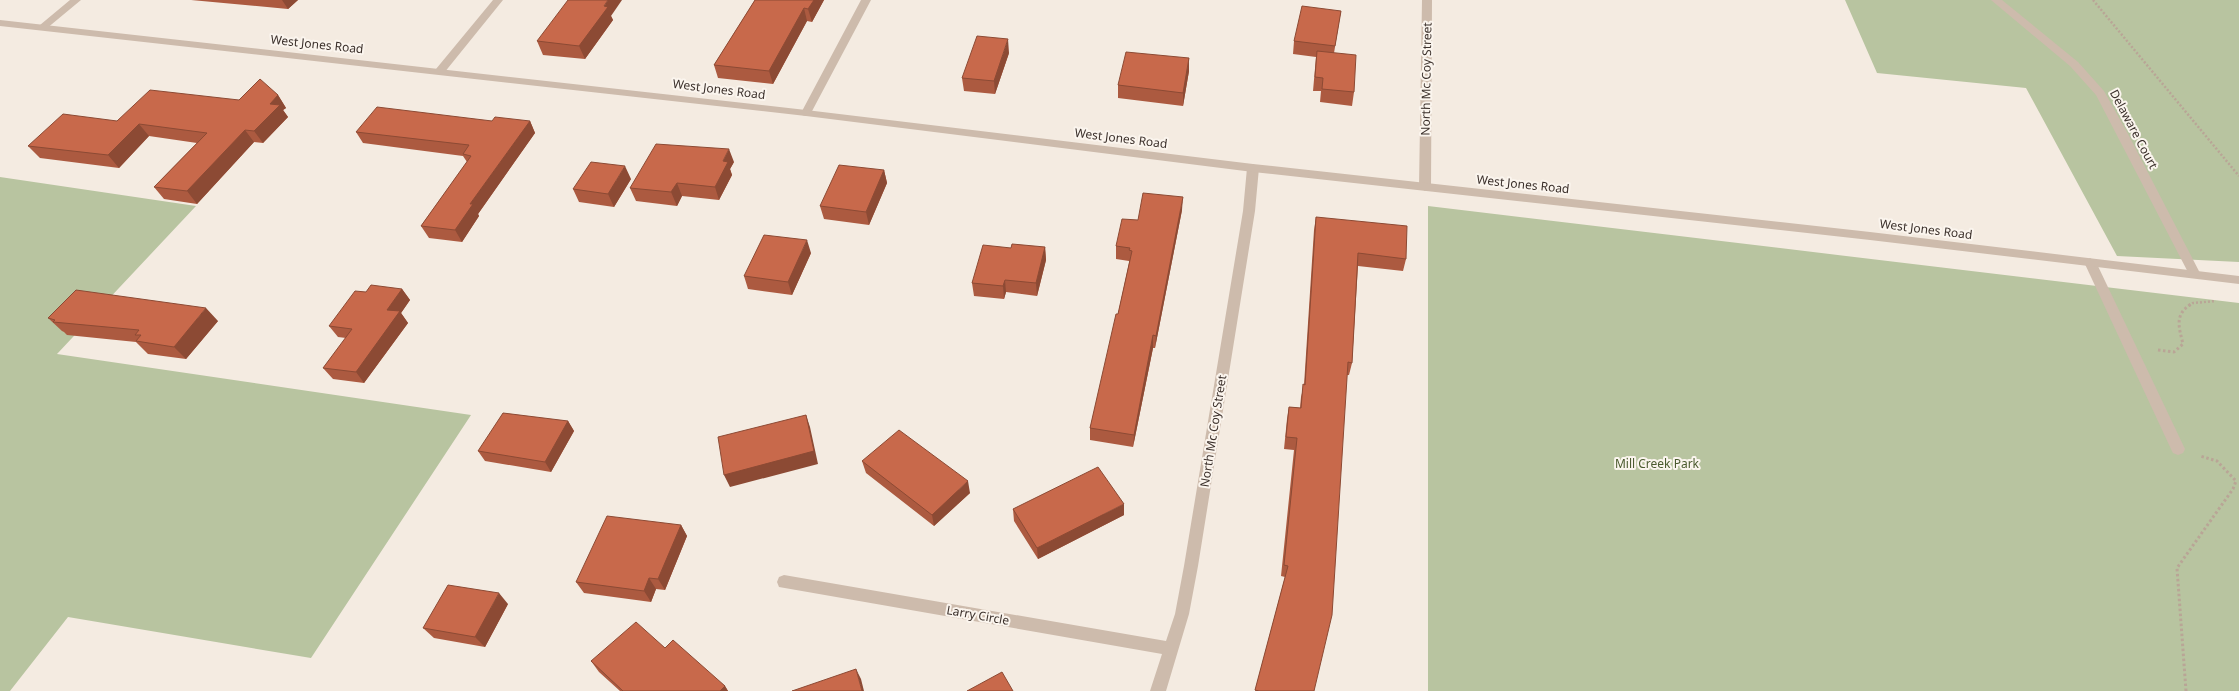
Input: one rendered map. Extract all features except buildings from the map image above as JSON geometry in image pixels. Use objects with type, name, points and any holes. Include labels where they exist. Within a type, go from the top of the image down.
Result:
[{"type":"street","points":[[43,27],[76,0]]},
{"type":"street","points":[[440,71],[498,0]]},
{"type":"street","points":[[806,113],[866,0]]},
{"type":"street","name":"North Mc Coy Street","points":[[1425,188],[1427,0]]},
{"type":"street","name":"Delaware Court","points":[[1996,0],[2074,64],[2100,93],[2195,275]]},
{"type":"street","name":"West Jones Road","points":[[0,23],[806,113],[1253,168],[1870,236],[2239,280]]},
{"type":"street","name":"North Mc Coy Street","points":[[1158,691],[1182,614],[1191,566],[1249,211],[1253,168]]},
{"type":"street","points":[[2090,262],[2178,449]]},
{"type":"street","name":"Larry Circle","points":[[784,582],[1125,640],[1171,650]]},
{"type":"path","points":[[2093,0],[2239,176]]},
{"type":"path","points":[[2129,346],[2174,352],[2183,344],[2178,321],[2182,310],[2193,303],[2222,302]]},
{"type":"path","points":[[2178,449],[2216,461],[2236,481],[2234,489],[2177,568],[2186,691]]},
{"type":"green space","points":[[1845,0],[2239,0],[2239,262],[2117,256],[2026,88],[1877,73]]},
{"type":"green space","points":[[0,177],[196,206],[57,354],[471,415],[311,658],[68,617],[10,691],[0,691]]},
{"type":"green space","name":"Mill Creek Park","points":[[1428,206],[2239,303],[2239,691],[1428,691]]}]
